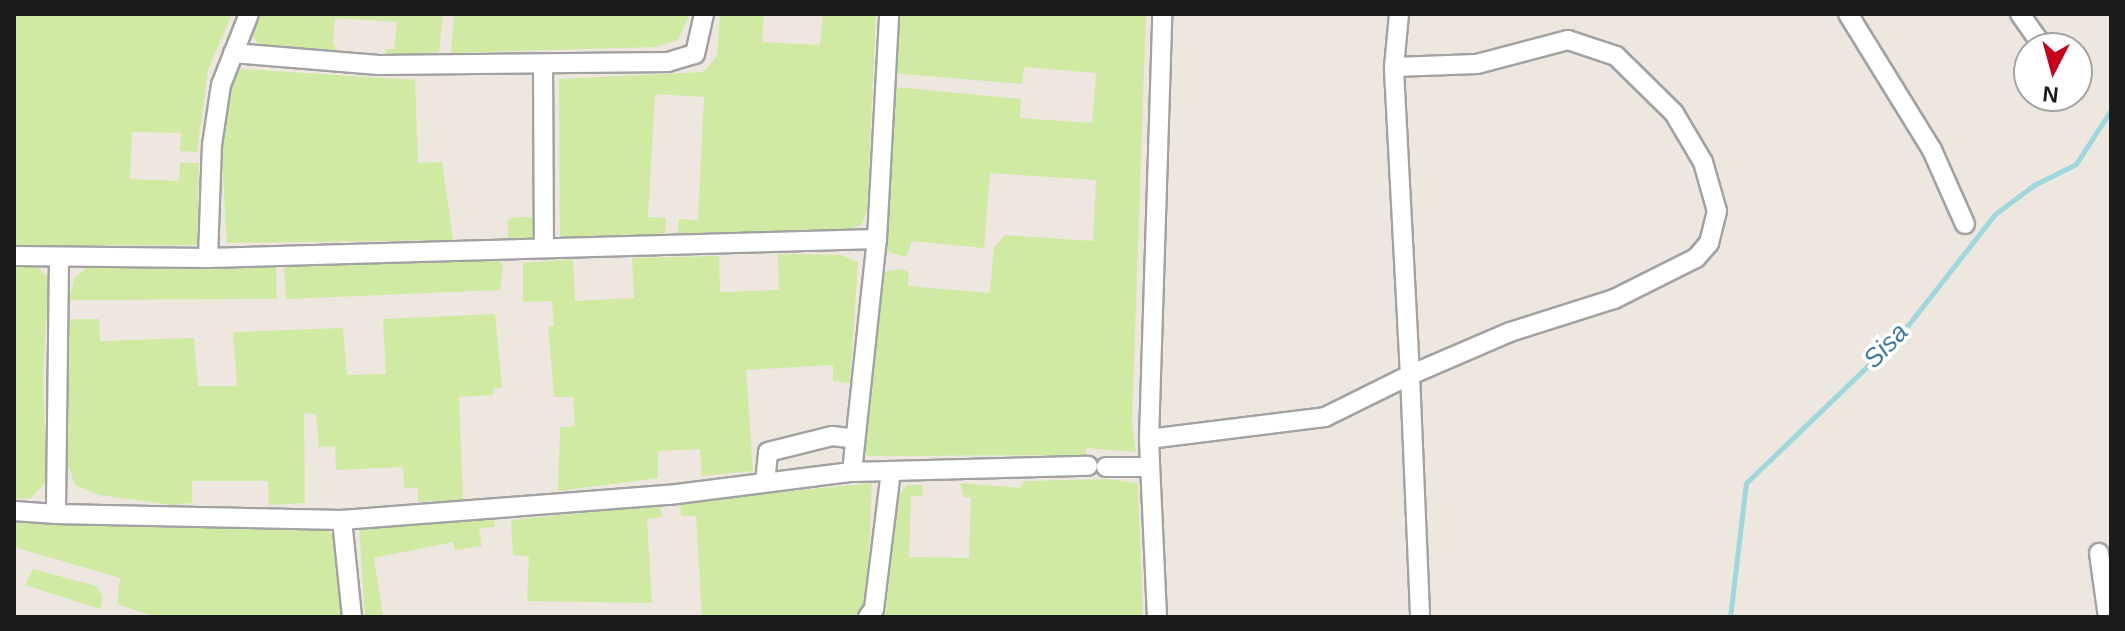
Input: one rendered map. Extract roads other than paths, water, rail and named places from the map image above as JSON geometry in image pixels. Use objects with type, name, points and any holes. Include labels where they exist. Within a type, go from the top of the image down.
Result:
[{"type":"street","points":[[208,258],[212,145],[221,85],[249,14]]},
{"type":"street","points":[[233,53],[341,65],[668,62],[695,54],[704,14]]},
{"type":"street","points":[[852,472],[877,239],[889,14]]},
{"type":"street","points":[[1157,617],[1149,439],[1162,14]]},
{"type":"street","points":[[1399,14],[1394,67],[1420,617]]},
{"type":"street","points":[[1848,14],[1932,150],[1965,224]]},
{"type":"street","points":[[2020,14],[2033,32]]},
{"type":"street","points":[[1149,439],[1325,417],[1410,375],[1510,332],[1614,299],[1696,258],[1713,234],[1717,211],[1703,162],[1674,113],[1616,56],[1568,40],[1477,64],[1394,67]]},
{"type":"street","points":[[543,64],[544,246]]},
{"type":"street","points":[[14,256],[59,260],[208,258],[544,246],[877,239]]},
{"type":"street","points":[[56,514],[59,260]]},
{"type":"street","points":[[765,482],[768,452],[832,436],[855,439]]},
{"type":"street","points":[[14,511],[342,520],[852,472],[1149,467]]},
{"type":"street","points":[[868,617],[874,609],[891,471]]},
{"type":"street","points":[[342,520],[352,617]]},
{"type":"street","points":[[2099,553],[2108,617]]},
{"type":"waterway","name":"Sisa","points":[[1730,617],[1746,483],[1901,334],[1995,214],[2034,185],[2076,164],[2111,110]]}]
